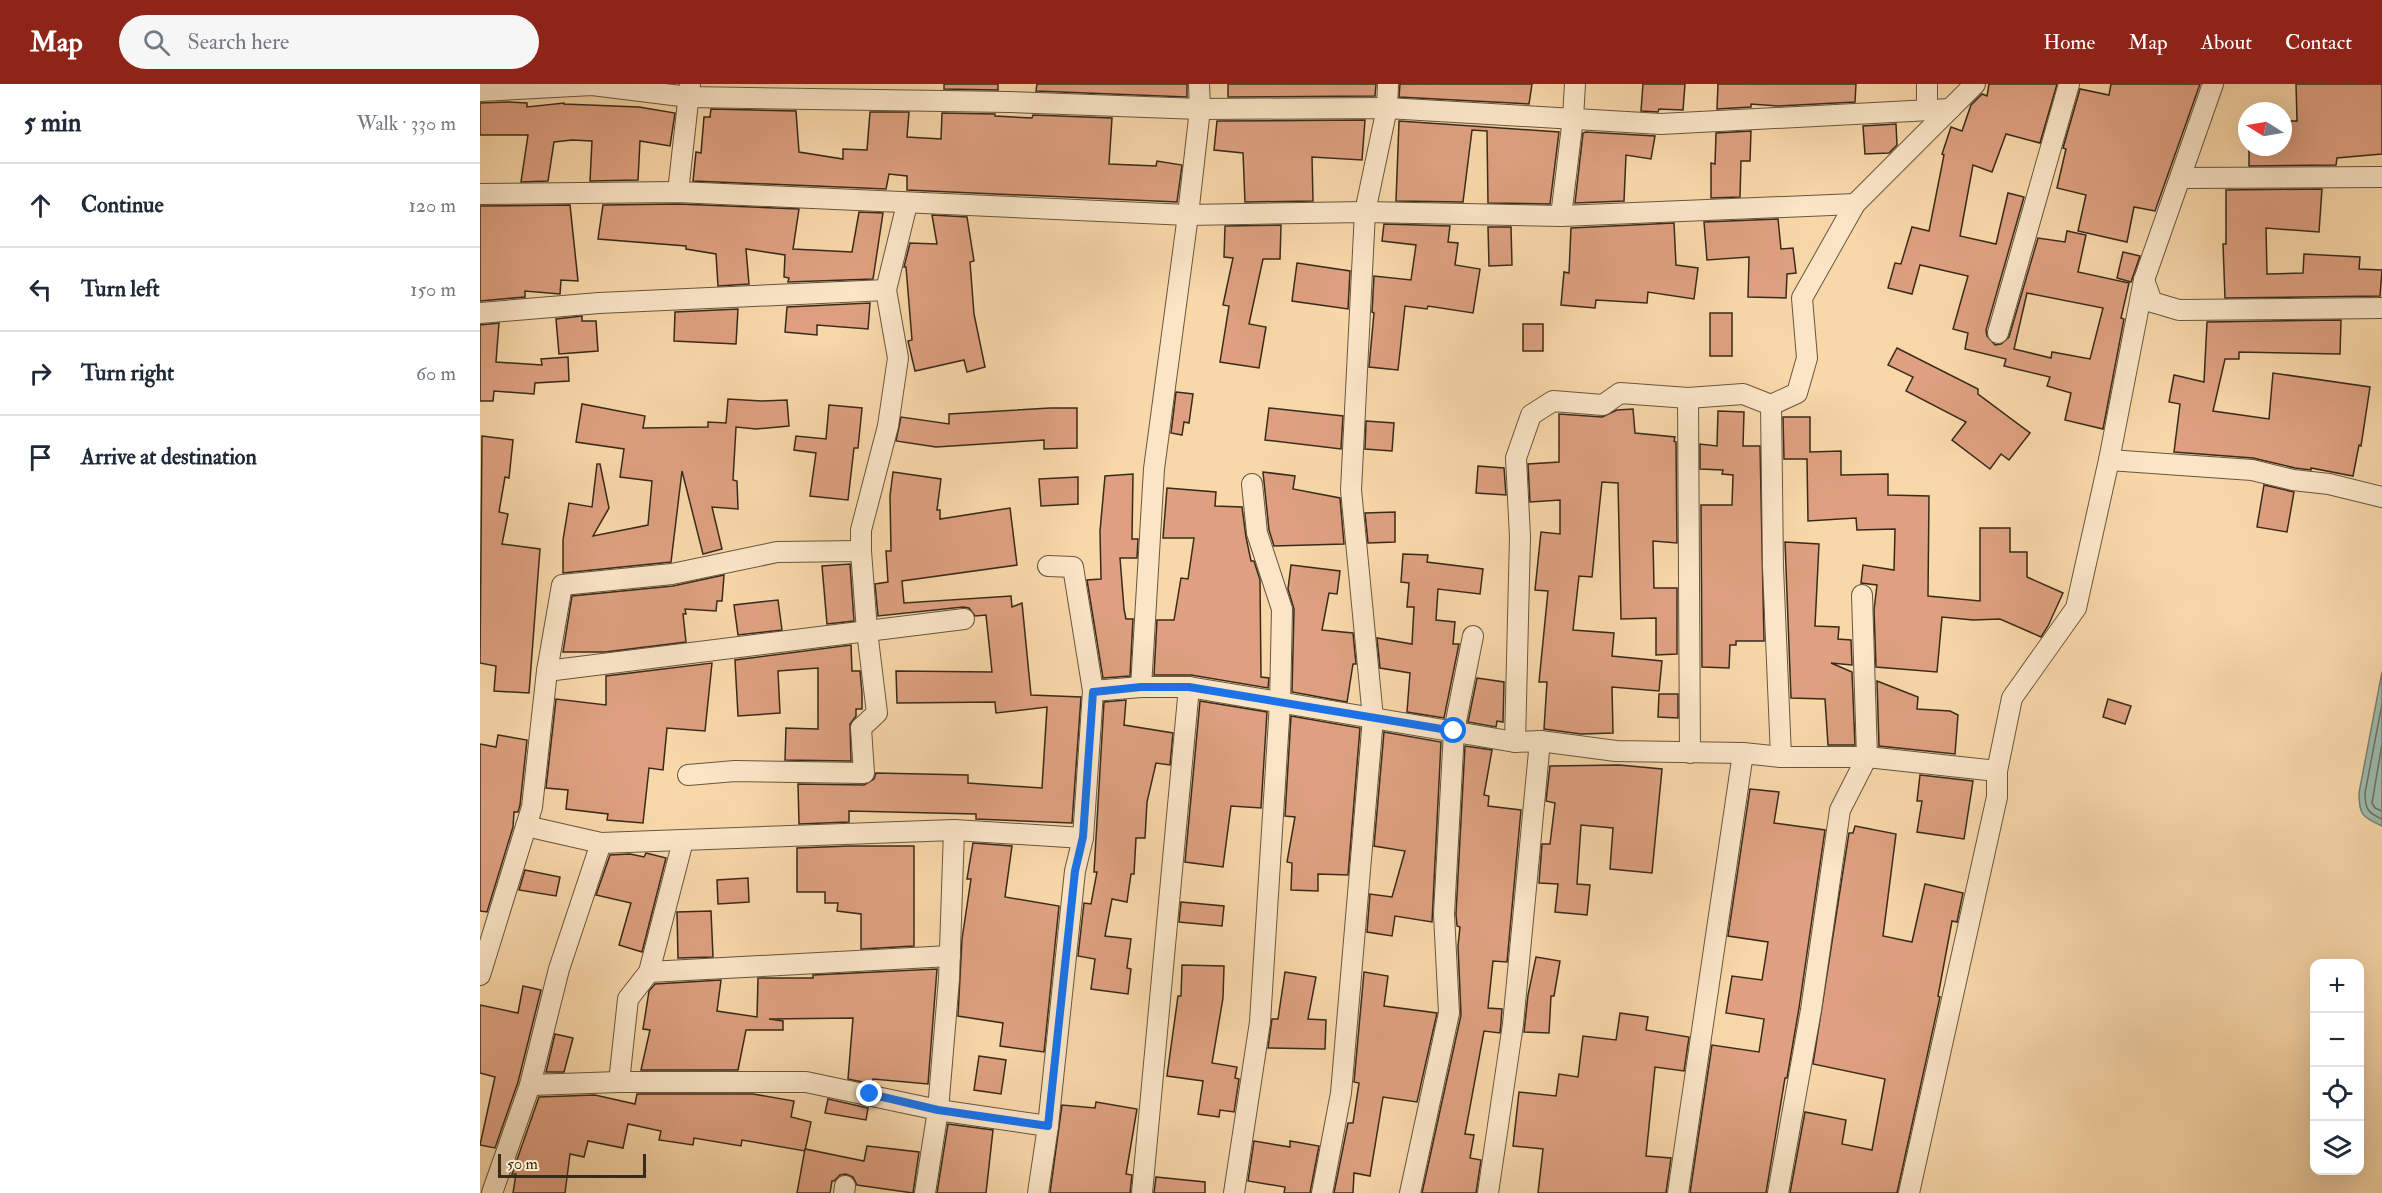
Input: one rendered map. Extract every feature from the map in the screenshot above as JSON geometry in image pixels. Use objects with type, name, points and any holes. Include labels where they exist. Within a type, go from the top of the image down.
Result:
[{"type":"street","points":[[1141,687],[1154,469],[1188,215],[1200,109],[1199,84]]},
{"type":"street","points":[[1322,1193],[1341,1093],[1373,718],[1351,490],[1365,212],[1387,108],[1389,84]]},
{"type":"street","points":[[1561,216],[1575,84]]},
{"type":"street","points":[[1927,84],[1927,110]]},
{"type":"street","points":[[1515,742],[1521,537],[1516,458],[1531,415],[1553,400],[1603,405],[1620,393],[1688,398],[1743,394],[1771,405],[1797,393],[1808,358],[1802,298],[1855,204],[1975,84]]},
{"type":"street","points":[[1998,333],[2069,84]]},
{"type":"street","points":[[1909,1193],[1997,797],[1997,771],[2012,698],[2076,608],[2109,460],[2144,280],[2213,84]]},
{"type":"street","points":[[483,89],[592,85],[690,91],[1200,109],[1387,108],[1661,124],[1950,109]]},
{"type":"street","points":[[678,192],[690,91]]},
{"type":"street","points":[[2181,178],[2382,177]]},
{"type":"street","points":[[480,194],[678,192],[1188,215],[1365,212],[1561,216],[1855,204]]},
{"type":"street","points":[[688,775],[735,771],[864,773],[861,728],[877,713],[867,631],[861,530],[888,426],[898,358],[886,290],[907,204]]},
{"type":"street","points":[[2144,280],[2152,302],[2179,310],[2382,308]]},
{"type":"street","points":[[480,313],[599,303],[886,290]]},
{"type":"street","points":[[1688,398],[1690,753]]},
{"type":"street","points":[[1771,405],[1773,567],[1781,757]]},
{"type":"street","points":[[2109,460],[2252,470],[2293,480],[2330,484],[2382,497]]},
{"type":"street","points":[[1234,1193],[1260,1022],[1280,703],[1281,609],[1257,533],[1252,484]]},
{"type":"street","points":[[480,975],[532,807],[547,670],[562,585],[672,574],[777,552],[861,551]]},
{"type":"street","points":[[1038,1193],[1048,1126],[1075,871],[1083,837],[1093,692],[1073,567],[1048,566]]},
{"type":"street","points":[[1778,1193],[1811,1010],[1840,810],[1867,757],[1862,595]]},
{"type":"street","points":[[547,670],[964,619]]},
{"type":"street","points":[[1410,1193],[1449,1013],[1444,914],[1454,731],[1473,636]]},
{"type":"street","points":[[1093,692],[1141,687],[1189,687],[1515,742],[1540,741],[1616,751],[1743,753],[1781,757],[1867,757],[1997,771]]},
{"type":"street","points":[[1142,1193],[1189,687]]},
{"type":"street","points":[[1488,1193],[1514,1024],[1540,741]]},
{"type":"street","points":[[1677,1193],[1743,753]]},
{"type":"street","points":[[526,826],[601,843],[954,830],[1083,837]]},
{"type":"street","points":[[925,1193],[938,1110],[950,956],[954,830]]},
{"type":"street","points":[[619,1082],[628,999],[649,972],[683,841]]},
{"type":"street","points":[[492,1193],[530,1085],[559,969],[601,843]]},
{"type":"street","points":[[649,972],[950,956]]},
{"type":"street","points":[[530,1085],[619,1082],[806,1082],[938,1110],[1048,1126]]},
{"type":"water","points":[[2382,672],[2382,826],[2363,814],[2359,793]]},
{"type":"building","points":[[944,84],[998,84],[998,90],[944,89]]},
{"type":"building","points":[[1037,84],[1187,84],[1187,97],[1036,91]]},
{"type":"building","points":[[1228,84],[1376,84],[1375,96],[1228,97]]},
{"type":"building","points":[[1400,84],[1532,84],[1529,104],[1399,97]]},
{"type":"building","points":[[1643,84],[1685,84],[1683,110],[1641,111]]},
{"type":"building","points":[[1718,84],[1856,84],[1855,102],[1778,106],[1751,104],[1751,107],[1717,109]]},
{"type":"building","points":[[1989,84],[2057,84],[2040,143],[2006,134],[1992,172],[1973,165],[1960,236],[1996,244],[2008,193],[2024,197],[1986,330],[1987,336],[1995,345],[2001,344],[2009,337],[2038,238],[2065,242],[2067,231],[2086,235],[2078,272],[2129,283],[2103,429],[2065,420],[2071,393],[2047,386],[2050,377],[2004,366],[2006,359],[1965,349],[1968,333],[1953,329],[1968,276],[1920,265],[1912,294],[1888,288],[1895,263],[1901,264],[1912,227],[1929,231],[1944,155],[1942,154],[1951,127],[1962,131],[1971,105],[1982,94],[1987,96]],"holes":[[[2027,293],[2103,308],[2090,359],[2052,352],[2051,358],[2014,349]]]},
{"type":"building","points":[[2111,84],[2200,84],[2155,211],[2134,207],[2127,242],[2078,231],[2086,195],[2057,188],[2066,149],[2063,148],[2080,89],[2109,95]]},
{"type":"building","points":[[2296,84],[2382,84],[2382,154],[2337,158],[2336,165],[2249,166],[2249,156],[2292,156],[2292,121],[2297,121]]},
{"type":"building","points":[[480,103],[527,103],[527,107],[564,103],[639,107],[675,113],[670,146],[640,141],[638,180],[590,181],[592,141],[554,142],[548,181],[521,182],[528,135],[480,135]]},
{"type":"building","points":[[711,109],[796,111],[799,152],[843,159],[843,149],[867,150],[870,112],[909,112],[907,137],[941,139],[942,113],[995,114],[995,116],[1032,118],[1033,115],[1112,118],[1109,164],[1156,166],[1157,161],[1182,165],[1177,202],[907,190],[907,176],[889,174],[886,189],[693,181],[696,152],[701,153],[704,117],[710,117]]},
{"type":"building","points":[[1365,120],[1362,160],[1312,157],[1313,201],[1245,202],[1243,153],[1214,150],[1217,121]]},
{"type":"building","points":[[1399,121],[1559,132],[1550,204],[1488,203],[1487,131],[1472,130],[1463,202],[1396,201]]},
{"type":"building","points":[[1896,124],[1897,145],[1889,153],[1865,154],[1863,126]]},
{"type":"building","points":[[1751,131],[1750,161],[1741,161],[1740,197],[1711,198],[1711,163],[1715,164],[1716,133]]},
{"type":"building","points":[[1583,133],[1655,136],[1651,159],[1626,155],[1624,201],[1575,203]]},
{"type":"building","points":[[2322,189],[2319,232],[2266,228],[2267,274],[2303,273],[2304,254],[2360,257],[2359,269],[2382,270],[2380,296],[2225,298],[2223,244],[2226,244],[2226,190]]},
{"type":"building","points":[[678,204],[799,209],[793,249],[852,252],[859,212],[883,213],[873,279],[788,282],[789,278],[784,277],[785,255],[746,249],[749,284],[718,286],[716,254],[686,249],[686,246],[598,239],[603,205]]},
{"type":"building","points":[[570,205],[578,281],[561,280],[560,294],[525,291],[525,297],[480,301],[480,206]]},
{"type":"building","points":[[932,215],[967,217],[974,261],[970,262],[974,314],[985,367],[967,372],[964,360],[915,371],[908,341],[912,340],[906,267],[904,267],[910,243],[937,244]]},
{"type":"building","points":[[1778,219],[1781,249],[1793,248],[1796,273],[1787,274],[1786,298],[1748,297],[1749,257],[1707,260],[1704,222]]},
{"type":"building","points":[[1674,223],[1676,265],[1698,268],[1694,299],[1648,292],[1647,303],[1596,300],[1595,308],[1561,305],[1564,272],[1569,273],[1571,228]]},
{"type":"building","points":[[1384,224],[1450,226],[1448,242],[1458,243],[1455,265],[1480,269],[1473,313],[1428,306],[1427,309],[1405,306],[1398,370],[1369,367],[1374,313],[1372,312],[1374,276],[1411,280],[1416,245],[1382,241]]},
{"type":"building","points":[[1281,225],[1280,259],[1263,259],[1249,324],[1266,327],[1259,368],[1220,362],[1229,306],[1223,305],[1233,258],[1224,257],[1225,226]]},
{"type":"building","points":[[1488,227],[1511,227],[1512,265],[1489,266]]},
{"type":"building","points":[[2123,252],[2140,256],[2131,282],[2117,278]]},
{"type":"building","points":[[1297,263],[1350,271],[1348,309],[1292,301]]},
{"type":"building","points":[[870,303],[868,329],[817,325],[817,335],[785,332],[787,307]]},
{"type":"building","points":[[738,309],[736,344],[674,341],[675,312]]},
{"type":"building","points":[[1710,313],[1732,313],[1732,356],[1710,356]]},
{"type":"building","points":[[582,316],[582,321],[596,321],[598,351],[559,354],[556,319]]},
{"type":"building","points":[[2341,320],[2340,354],[2239,352],[2239,359],[2225,359],[2213,411],[2269,419],[2273,373],[2370,387],[2361,446],[2359,445],[2353,476],[2311,468],[2311,470],[2295,468],[2253,458],[2174,452],[2180,404],[2169,402],[2174,375],[2204,382],[2207,322]]},
{"type":"building","points":[[499,323],[496,362],[542,365],[541,359],[568,357],[569,381],[535,383],[534,394],[494,391],[493,401],[480,401],[480,325]]},
{"type":"building","points":[[1523,324],[1543,324],[1543,351],[1523,351]]},
{"type":"building","points":[[1897,348],[1978,389],[1978,394],[2030,433],[2009,460],[2001,454],[1990,469],[1952,440],[1966,422],[1906,391],[1913,377],[1888,365]]},
{"type":"building","points":[[1176,392],[1193,394],[1189,423],[1184,422],[1182,435],[1171,433]]},
{"type":"building","points":[[728,399],[787,400],[789,426],[756,429],[736,427],[733,480],[737,481],[738,509],[712,507],[722,549],[703,554],[682,471],[671,562],[563,573],[563,540],[569,503],[592,507],[597,464],[600,464],[609,508],[593,536],[648,525],[652,481],[620,477],[624,449],[576,442],[582,404],[645,416],[643,428],[708,427],[708,422],[726,423]]},
{"type":"building","points":[[829,405],[862,408],[858,448],[854,448],[848,500],[810,496],[816,453],[794,450],[796,436],[826,439]]},
{"type":"building","points":[[1077,408],[1077,448],[1044,449],[1044,440],[936,447],[896,441],[901,417],[949,424],[949,414]]},
{"type":"building","points":[[1269,408],[1343,416],[1341,449],[1265,440]]},
{"type":"building","points":[[1633,409],[1635,433],[1675,437],[1676,442],[1677,543],[1653,541],[1654,588],[1677,588],[1677,654],[1656,655],[1656,618],[1621,619],[1618,483],[1602,482],[1592,577],[1579,576],[1573,630],[1614,633],[1612,656],[1662,661],[1659,691],[1612,687],[1613,733],[1581,734],[1544,729],[1547,682],[1539,682],[1548,591],[1535,590],[1541,532],[1560,534],[1560,500],[1530,502],[1528,464],[1559,462],[1559,414],[1602,417],[1617,410]]},
{"type":"building","points":[[1718,411],[1744,412],[1743,446],[1760,446],[1764,641],[1736,641],[1736,645],[1730,645],[1729,668],[1702,667],[1701,505],[1732,505],[1733,475],[1722,474],[1723,470],[1700,469],[1700,444],[1717,446]]},
{"type":"building","points":[[1783,417],[1810,417],[1810,452],[1841,451],[1841,475],[1888,474],[1888,495],[1929,496],[1928,596],[1980,601],[1980,528],[2010,528],[2010,552],[2027,552],[2027,577],[2063,593],[2041,637],[2000,619],[1973,620],[1942,617],[1937,672],[1876,667],[1874,610],[1877,585],[1861,583],[1863,565],[1894,570],[1895,529],[1857,530],[1856,518],[1808,521],[1807,459],[1784,459]]},
{"type":"building","points":[[1366,421],[1394,423],[1392,451],[1365,449]]},
{"type":"building","points":[[482,436],[513,440],[509,478],[505,477],[499,512],[508,514],[502,544],[540,549],[529,693],[494,691],[496,666],[480,663]]},
{"type":"building","points":[[1478,466],[1504,468],[1506,495],[1476,493]]},
{"type":"building","points":[[893,472],[941,479],[937,510],[940,510],[940,519],[1010,508],[1017,565],[902,581],[904,603],[1011,596],[1012,607],[1022,603],[1031,695],[1081,697],[1072,823],[976,819],[976,814],[849,811],[849,822],[799,824],[798,784],[864,785],[874,779],[876,773],[968,775],[968,783],[1042,788],[1047,707],[996,713],[995,702],[897,703],[896,671],[992,672],[986,615],[975,616],[969,608],[963,607],[878,616],[875,584],[888,582],[886,551],[891,551],[890,496]]},
{"type":"building","points":[[1263,472],[1295,476],[1293,489],[1340,498],[1344,544],[1274,546],[1269,530]]},
{"type":"building","points":[[1133,474],[1132,539],[1138,539],[1137,558],[1120,558],[1126,619],[1133,619],[1130,676],[1103,678],[1087,580],[1101,579],[1100,531],[1105,476]]},
{"type":"building","points":[[1078,477],[1078,504],[1041,506],[1039,479]]},
{"type":"building","points":[[2264,485],[2294,492],[2287,532],[2257,527]]},
{"type":"building","points":[[1167,488],[1216,492],[1215,506],[1242,507],[1251,561],[1254,561],[1260,580],[1261,677],[1269,678],[1268,688],[1191,675],[1154,675],[1157,620],[1174,620],[1181,578],[1188,579],[1194,538],[1163,538]]},
{"type":"building","points":[[1395,512],[1395,542],[1368,543],[1365,513]]},
{"type":"building","points":[[1785,542],[1819,544],[1815,626],[1839,627],[1838,639],[1851,640],[1852,665],[1831,663],[1852,672],[1855,745],[1828,745],[1825,699],[1791,698]]},
{"type":"building","points":[[1403,554],[1428,555],[1427,562],[1483,569],[1480,594],[1438,589],[1436,620],[1455,622],[1453,644],[1459,644],[1444,718],[1407,712],[1410,673],[1380,668],[1377,638],[1412,644],[1414,607],[1407,607],[1409,583],[1401,582]]},
{"type":"building","points":[[850,564],[854,621],[827,624],[822,566]]},
{"type":"building","points":[[1291,565],[1340,571],[1337,594],[1329,593],[1322,630],[1353,633],[1356,664],[1353,664],[1347,702],[1292,692],[1294,609],[1288,589]]},
{"type":"building","points":[[724,575],[722,601],[717,601],[716,611],[685,609],[686,614],[683,614],[686,642],[605,652],[563,652],[572,596],[673,586]]},
{"type":"building","points":[[778,600],[782,630],[738,635],[734,605]]},
{"type":"building","points":[[851,645],[852,671],[860,671],[862,709],[856,709],[856,716],[850,724],[851,761],[785,760],[786,728],[818,729],[818,668],[778,671],[780,713],[738,716],[735,660]]},
{"type":"building","points":[[712,663],[705,731],[667,728],[663,770],[649,768],[643,823],[607,820],[608,814],[566,809],[568,790],[546,788],[556,699],[606,705],[606,676]]},
{"type":"building","points":[[1477,678],[1504,682],[1503,722],[1497,721],[1496,727],[1468,722]]},
{"type":"building","points":[[1877,681],[1918,697],[1917,709],[1950,711],[1958,715],[1955,754],[1879,746]]},
{"type":"building","points":[[1659,694],[1678,694],[1678,718],[1658,717]]},
{"type":"building","points":[[2108,699],[2131,706],[2125,724],[2103,717]]},
{"type":"building","points":[[1126,700],[1124,725],[1173,733],[1170,765],[1156,763],[1147,802],[1145,838],[1136,838],[1134,874],[1131,874],[1127,902],[1112,899],[1105,936],[1131,939],[1127,968],[1131,969],[1128,994],[1091,989],[1095,959],[1078,956],[1084,903],[1091,904],[1097,872],[1094,872],[1104,702]]},
{"type":"building","points":[[1200,701],[1267,712],[1261,808],[1231,806],[1223,867],[1185,862]]},
{"type":"building","points":[[1291,716],[1360,728],[1348,875],[1318,874],[1318,891],[1291,890],[1292,863],[1287,862],[1295,817],[1285,816]]},
{"type":"building","points":[[1384,732],[1441,742],[1432,922],[1395,916],[1392,936],[1367,932],[1370,894],[1392,897],[1405,851],[1374,846]]},
{"type":"building","points":[[498,735],[527,740],[520,805],[518,812],[514,812],[513,827],[487,912],[480,911],[480,744],[496,747]]},
{"type":"building","points":[[1465,746],[1492,750],[1484,795],[1489,796],[1488,806],[1521,810],[1507,962],[1493,961],[1488,1008],[1502,1009],[1500,1033],[1484,1031],[1465,1134],[1474,1135],[1470,1158],[1481,1160],[1476,1193],[1422,1193],[1461,1015],[1458,946],[1460,927],[1457,926],[1456,914]]},
{"type":"building","points":[[1619,765],[1662,769],[1652,873],[1610,869],[1613,828],[1581,825],[1577,884],[1590,885],[1587,915],[1555,912],[1558,884],[1539,883],[1542,844],[1550,844],[1555,803],[1546,801],[1550,766]]},
{"type":"building","points":[[1920,775],[1973,781],[1964,839],[1917,832],[1922,801],[1917,801]]},
{"type":"building","points":[[1750,789],[1779,792],[1774,823],[1825,830],[1799,1008],[1766,1193],[1690,1193],[1712,1045],[1759,1052],[1764,1019],[1726,1013],[1732,976],[1762,980],[1768,942],[1728,936]]},
{"type":"building","points":[[1855,826],[1896,834],[1883,936],[1912,942],[1925,884],[1963,893],[1957,922],[1952,921],[1938,996],[1940,997],[1897,1193],[1790,1193],[1805,1112],[1846,1120],[1842,1144],[1872,1150],[1885,1079],[1813,1064],[1849,833],[1853,833]]},
{"type":"building","points":[[973,843],[1012,846],[1005,897],[1059,906],[1044,1052],[1000,1046],[1003,1023],[958,1016],[962,939],[971,879],[967,879]]},
{"type":"building","points":[[914,846],[914,946],[861,949],[861,914],[837,911],[838,903],[825,903],[825,892],[797,892],[797,848]]},
{"type":"building","points":[[646,853],[666,858],[642,952],[619,945],[631,903],[596,895],[610,855],[630,854],[644,857]]},
{"type":"building","points":[[525,870],[560,877],[556,896],[519,890]]},
{"type":"building","points":[[748,878],[749,902],[718,904],[717,880]]},
{"type":"building","points":[[1181,902],[1224,906],[1222,926],[1179,922]]},
{"type":"building","points":[[711,911],[713,957],[678,958],[677,912]]},
{"type":"building","points":[[1536,957],[1560,961],[1554,996],[1551,996],[1549,1033],[1524,1032],[1528,995]]},
{"type":"building","points":[[1182,965],[1224,966],[1223,998],[1212,1063],[1237,1067],[1235,1078],[1239,1079],[1234,1112],[1220,1110],[1219,1117],[1198,1114],[1203,1081],[1167,1076],[1178,996],[1181,996]]},
{"type":"building","points":[[937,969],[928,1084],[873,1079],[872,1084],[848,1079],[853,1018],[769,1019],[783,1021],[783,1030],[746,1030],[738,1070],[641,1070],[650,1030],[643,1029],[649,991],[655,984],[721,980],[717,1011],[757,1017],[758,978],[813,978],[813,975]]},
{"type":"building","points":[[1285,972],[1316,977],[1308,1019],[1326,1020],[1325,1049],[1268,1048],[1272,1019],[1278,1019]]},
{"type":"building","points":[[1364,972],[1388,976],[1384,1006],[1437,1013],[1417,1102],[1383,1097],[1370,1176],[1354,1173],[1353,1193],[1334,1193],[1348,1123],[1353,1123],[1359,1083],[1354,1082]]},
{"type":"building","points":[[523,986],[541,990],[518,1082],[495,1148],[480,1145],[495,1077],[480,1073],[480,1005],[518,1013]]},
{"type":"building","points":[[1620,1013],[1648,1017],[1646,1030],[1689,1037],[1684,1071],[1655,1067],[1646,1156],[1671,1158],[1666,1193],[1538,1193],[1543,1149],[1513,1146],[1519,1092],[1556,1096],[1559,1074],[1578,1077],[1583,1036],[1616,1040]]},
{"type":"building","points":[[555,1034],[573,1038],[564,1072],[546,1072]]},
{"type":"building","points":[[979,1056],[1006,1060],[1001,1094],[974,1090]]},
{"type":"building","points":[[637,1094],[753,1094],[794,1101],[791,1117],[811,1122],[805,1151],[742,1140],[741,1146],[694,1138],[693,1145],[659,1140],[661,1131],[628,1124],[623,1148],[588,1141],[584,1157],[570,1154],[565,1193],[513,1193],[516,1174],[512,1174],[539,1097],[595,1095],[635,1104]]},
{"type":"building","points":[[828,1099],[868,1108],[866,1120],[825,1113]]},
{"type":"building","points":[[1096,1102],[1137,1109],[1126,1174],[1132,1175],[1130,1193],[1050,1193],[1062,1105],[1095,1108]]},
{"type":"building","points":[[948,1124],[993,1130],[986,1193],[937,1193]]},
{"type":"building","points":[[1254,1141],[1290,1147],[1290,1141],[1319,1146],[1310,1193],[1284,1193],[1285,1187],[1248,1181]]},
{"type":"building","points":[[867,1146],[919,1152],[913,1193],[857,1185],[853,1177],[846,1174],[832,1181],[830,1193],[797,1193],[805,1149],[864,1161]]},
{"type":"building","points":[[1156,1177],[1205,1182],[1205,1193],[1154,1193]]},
{"type":"route","points":[[870,1094],[938,1110],[1048,1126],[1075,871],[1083,837],[1093,692],[1141,687],[1189,687],[1454,731]]}]
